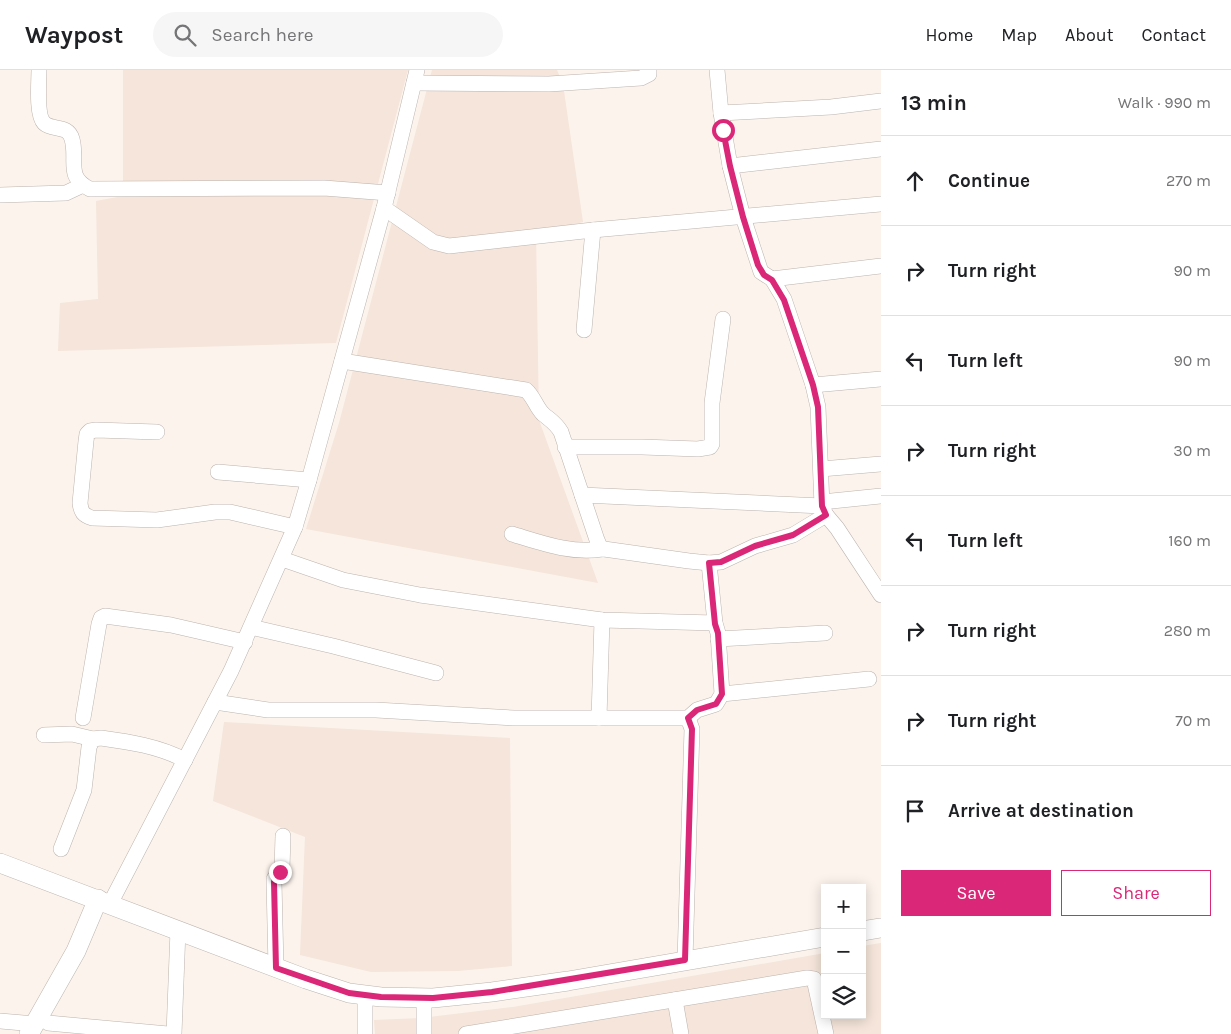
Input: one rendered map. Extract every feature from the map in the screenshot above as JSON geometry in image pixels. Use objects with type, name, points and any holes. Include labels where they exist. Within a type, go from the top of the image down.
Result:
[{"type":"main road","points":[[0,863],[276,968],[349,993],[381,997],[424,998],[492,992],[821,938]]},
{"type":"main road","points":[[38,1029],[76,951],[104,902]]},
{"type":"main road","points":[[866,930],[881,928]]},
{"type":"street","points":[[39,70],[40,114],[42,122],[48,126],[64,129],[70,133],[76,178],[83,186],[90,189],[324,188],[386,201],[433,242],[449,246],[593,230],[881,204]]},
{"type":"street","points":[[104,902],[185,760],[245,642],[282,559],[309,480],[386,201],[416,76],[549,84],[641,78],[648,74],[650,70]]},
{"type":"street","points":[[718,70],[721,113],[730,166],[743,217],[760,272],[772,280],[784,300],[813,385],[818,407],[824,508],[881,594]]},
{"type":"street","points":[[721,113],[881,101]]},
{"type":"street","points":[[730,166],[881,149]]},
{"type":"street","points":[[0,195],[66,193],[83,186]]},
{"type":"street","points":[[584,330],[593,230]]},
{"type":"street","points":[[772,280],[881,266]]},
{"type":"street","points":[[565,447],[698,449],[710,447],[712,444],[712,404],[723,319]]},
{"type":"street","points":[[342,361],[526,390],[532,395],[542,413],[558,426],[597,540],[602,548],[608,551],[709,563],[721,562],[755,546],[793,535],[824,508]]},
{"type":"street","points":[[813,385],[881,379]]},
{"type":"street","points":[[157,432],[90,431],[86,441],[80,502],[81,511],[85,515],[92,518],[157,520],[215,512],[230,512],[294,527]]},
{"type":"street","points":[[821,469],[881,464]]},
{"type":"street","points":[[218,472],[309,480]]},
{"type":"street","points":[[582,495],[824,508],[881,496]]},
{"type":"street","points":[[512,534],[572,550],[586,551],[602,548]]},
{"type":"street","points":[[282,559],[343,580],[420,595],[602,620],[715,624]]},
{"type":"street","points":[[215,702],[268,710],[376,710],[514,718],[688,718],[697,710],[716,704],[722,694],[709,563]]},
{"type":"street","points":[[83,718],[99,624],[101,618],[105,616],[171,625],[245,642]]},
{"type":"street","points":[[599,718],[602,620]]},
{"type":"street","points":[[251,628],[333,646],[436,673]]},
{"type":"street","points":[[718,639],[825,633]]},
{"type":"street","points":[[722,694],[869,679]]},
{"type":"street","points":[[685,960],[692,729],[688,718]]},
{"type":"street","points":[[44,735],[72,734],[93,739],[101,738],[150,746],[185,760]]},
{"type":"street","points":[[61,849],[84,790],[89,747],[93,739]]},
{"type":"street","points":[[276,968],[274,879],[282,868],[284,836]]},
{"type":"street","points":[[174,1034],[178,930]]},
{"type":"street","points":[[466,1034],[540,1028],[600,1011],[807,978],[814,979],[826,1034]]},
{"type":"street","points":[[365,995],[365,1034]]},
{"type":"street","points":[[424,998],[424,1034]]},
{"type":"street","points":[[675,1000],[681,1034]]},
{"type":"street","points":[[0,1021],[38,1029],[168,1034]]},
{"type":"shaded area","points":[[123,70],[408,70],[336,343],[58,351],[60,303],[98,299],[96,201],[123,196]]},
{"type":"shaded area","points":[[432,70],[557,70],[563,84],[583,222],[536,233],[539,420],[598,583],[306,529],[339,423]]},
{"type":"shaded area","points":[[224,722],[510,738],[512,966],[458,971],[371,972],[300,955],[305,837],[213,801]]},
{"type":"shaded area","points":[[881,943],[881,1034],[375,1034],[374,1020],[421,1018],[513,1007],[821,954],[821,1019],[866,1019],[866,945]]},
{"type":"route","points":[[280,872],[274,879],[276,968],[349,993],[381,997],[433,998],[492,992],[685,960],[692,729],[688,718],[697,710],[716,704],[722,694],[718,633],[715,624],[709,563],[721,562],[755,546],[793,535],[826,515],[822,506],[818,407],[813,385],[784,300],[772,280],[760,272],[743,217],[723,130]]}]
